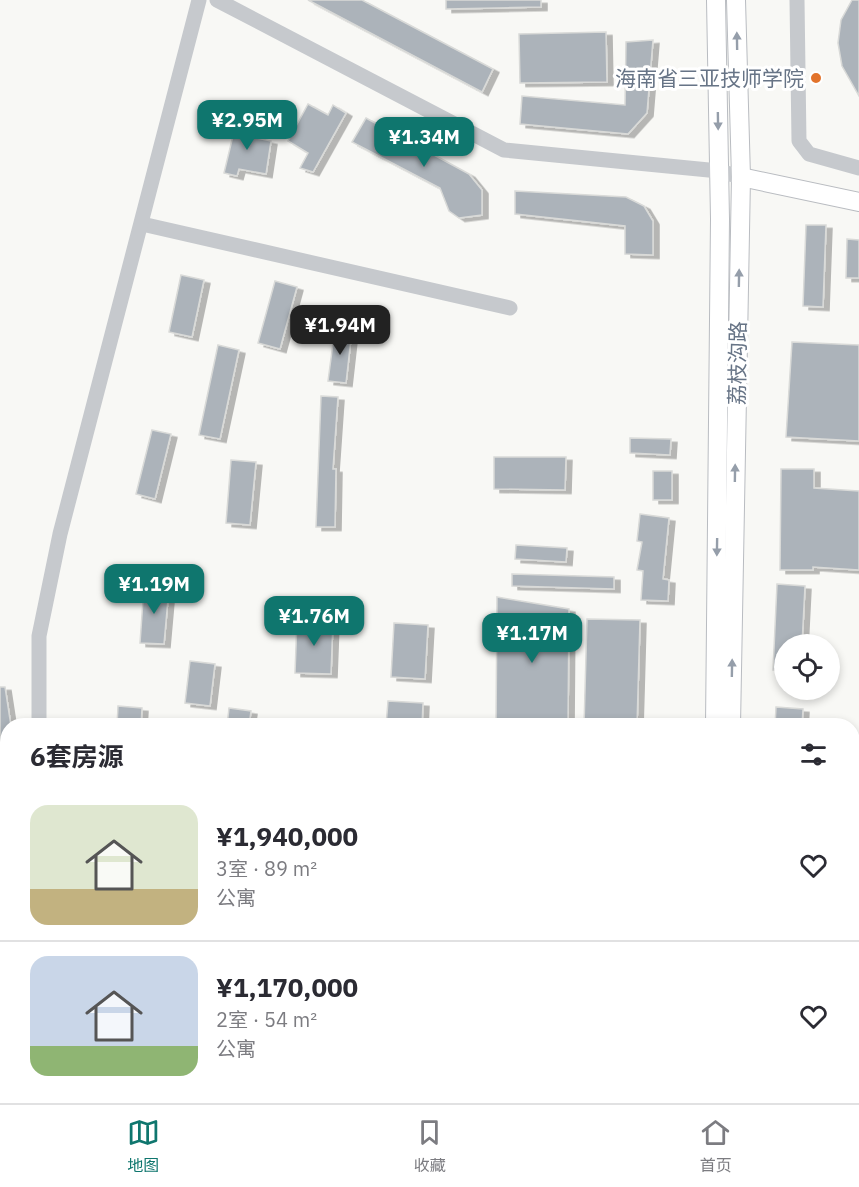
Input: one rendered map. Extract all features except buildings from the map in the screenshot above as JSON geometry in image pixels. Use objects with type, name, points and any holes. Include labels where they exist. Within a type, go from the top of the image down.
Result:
[{"type":"main road","name":"荔枝沟路","points":[[715,718],[720,398],[716,0]]},
{"type":"main road","name":"荔枝沟路","points":[[731,718],[741,177],[736,0]]},
{"type":"main road","points":[[741,177],[859,202]]},
{"type":"street","points":[[39,718],[39,636],[60,534],[199,0]]},
{"type":"street","points":[[217,0],[504,150],[719,171],[741,177]]},
{"type":"street","points":[[796,0],[799,141],[809,154],[859,168]]},
{"type":"street","points":[[142,224],[510,308]]},
{"type":"place","name":"海南省三亚技师学院","points":[[816,78]]}]
